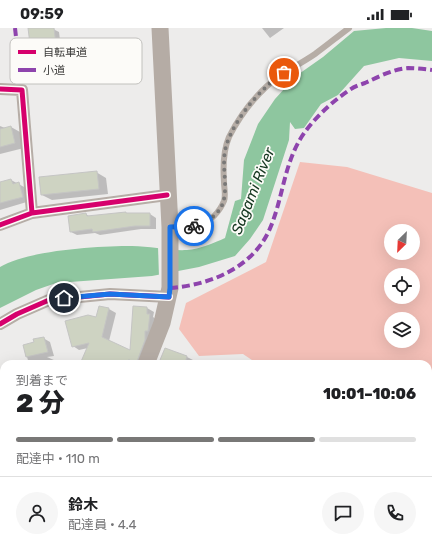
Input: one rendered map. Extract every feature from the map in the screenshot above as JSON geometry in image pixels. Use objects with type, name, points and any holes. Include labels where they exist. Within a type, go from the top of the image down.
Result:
[{"type":"main road","points":[[148,360],[162,322],[170,290],[170,229],[160,28]]},
{"type":"street","points":[[0,89],[22,90],[32,213]]},
{"type":"street","points":[[0,225],[32,213],[168,195]]},
{"type":"street","points":[[0,324],[17,314],[49,300],[170,290]]},
{"type":"lane","points":[[170,229],[201,225],[214,216],[221,208],[224,200],[223,167],[228,139],[246,110],[267,86],[349,28]]},
{"type":"shaded area","points":[[300,162],[347,167],[432,193],[432,360],[252,360],[243,354],[199,356],[179,329],[186,303],[266,262]]},
{"type":"water","name":"Sagami River","points":[[386,28],[412,28],[432,31],[432,61],[399,58],[364,66],[338,95],[321,104],[304,128],[295,129],[290,122],[289,140],[263,220],[250,239],[235,256],[199,267],[152,276],[56,283],[36,290],[0,308],[0,267],[13,261],[46,253],[83,248],[139,246],[187,250],[212,244],[225,238],[235,201],[241,199],[244,160],[258,124],[275,99],[296,76],[323,57],[354,31]]},
{"type":"pier","points":[[158,246],[178,247],[178,273],[159,277]]},
{"type":"building","points":[[28,28],[54,28],[55,38],[29,38]]},
{"type":"building","points":[[11,126],[15,143],[0,147],[0,129]]},
{"type":"building","points":[[97,171],[99,189],[41,195],[39,177]]},
{"type":"building","points":[[11,179],[13,184],[19,182],[23,197],[0,203],[0,182]]},
{"type":"building","points":[[126,212],[150,213],[150,226],[135,226],[93,232],[92,229],[70,232],[68,216],[86,213],[87,216]]},
{"type":"building","points":[[99,306],[109,308],[102,337],[130,350],[133,306],[147,307],[147,314],[150,314],[148,331],[145,331],[145,340],[138,360],[82,360],[89,343],[72,347],[65,321],[88,315],[96,317]]},
{"type":"building","points":[[44,337],[48,352],[26,357],[23,345],[34,342],[33,339]]},
{"type":"building","points":[[165,348],[187,356],[186,360],[160,360]]},
{"type":"marked path","points":[[15,28],[16,38]]},
{"type":"marked path","points":[[170,288],[201,283],[216,278],[243,263],[254,253],[264,240],[271,226],[289,163],[298,143],[313,121],[334,102],[354,87],[391,72],[408,68],[432,70]]},
{"type":"marked path","points":[[21,84],[22,90]]},
{"type":"cycle path","points":[[0,89],[22,90],[32,213]]},
{"type":"cycle path","points":[[0,225],[32,213],[167,195]]},
{"type":"cycle path","points":[[0,324],[17,314],[49,300],[110,294],[169,297]]},
{"type":"way so far","points":[[194,226],[201,225],[214,216],[221,208],[225,193],[223,167],[224,155],[228,139],[235,126],[250,105],[267,86],[284,73]]},
{"type":"route","points":[[64,298],[110,294],[169,297],[170,227],[194,226]]}]
